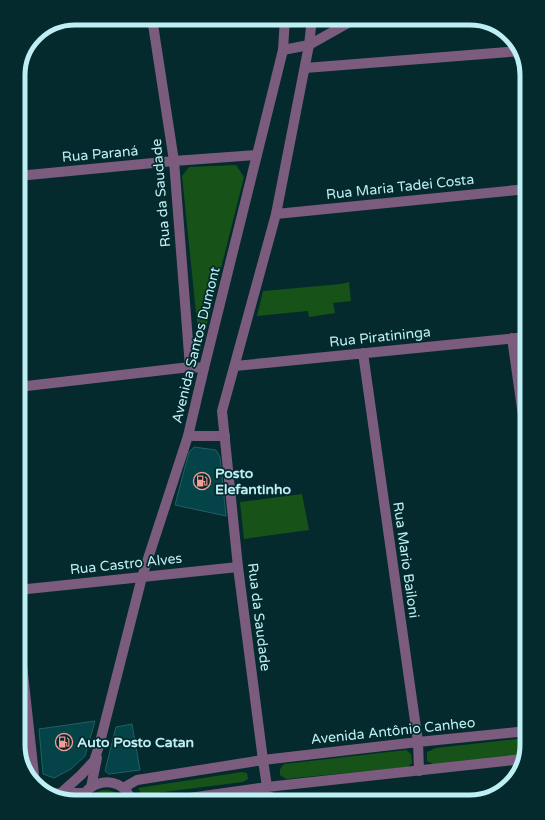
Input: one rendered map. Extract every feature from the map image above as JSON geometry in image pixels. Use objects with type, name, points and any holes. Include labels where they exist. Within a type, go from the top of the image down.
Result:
[{"type":"street","name":"Rua da Saudade","points":[[153,25],[174,161],[190,366]]},
{"type":"street","name":"Avenida Santos Dumont","points":[[224,436],[188,436],[282,50],[284,25]]},
{"type":"street","points":[[224,436],[222,411],[276,214],[309,45],[311,25]]},
{"type":"street","points":[[282,50],[309,45],[345,25]]},
{"type":"street","points":[[304,68],[514,52]]},
{"type":"street","name":"Rua Paraná","points":[[25,175],[174,161],[257,155]]},
{"type":"street","name":"Rua Maria Tadei Costa","points":[[276,214],[520,190]]},
{"type":"street","name":"Rua Piratininga","points":[[235,366],[520,337]]},
{"type":"street","points":[[512,338],[520,395]]},
{"type":"street","name":"Rua Mario Bailoni","points":[[363,353],[418,742],[419,771]]},
{"type":"street","points":[[25,386],[190,366],[204,368]]},
{"type":"street","points":[[86,794],[142,577],[188,436]]},
{"type":"street","name":"Rua da Saudade","points":[[224,436],[238,567],[262,760],[268,795]]},
{"type":"street","name":"Rua Castro Alves","points":[[25,589],[238,567]]},
{"type":"street","points":[[25,692],[34,774]]},
{"type":"street","name":"Avenida Antônio Canheo","points":[[123,788],[137,780],[262,760],[520,732]]},
{"type":"street","points":[[61,793],[94,761],[99,746]]},
{"type":"street","points":[[211,795],[267,787],[517,761]]},
{"type":"street","points":[[62,793],[86,794],[101,782],[113,782],[123,788],[130,795]]},
{"type":"green space","points":[[236,165],[244,177],[200,352],[182,176],[189,167]]},
{"type":"green space","points":[[349,282],[351,301],[333,303],[335,313],[309,317],[308,311],[257,316],[263,291]]},
{"type":"green space","points":[[302,494],[309,530],[244,539],[240,502]]},
{"type":"green space","points":[[520,739],[518,757],[435,765],[427,761],[427,752],[436,748]]},
{"type":"green space","points":[[406,750],[411,754],[412,763],[408,767],[286,779],[280,775],[280,769],[284,764]]},
{"type":"green space","points":[[242,772],[247,773],[248,779],[243,782],[140,795],[138,788]]},
{"type":"green space","points":[[103,790],[119,795],[93,795]]},
{"type":"building","name":"Posto Elefantinho","points":[[194,447],[216,450],[220,457],[226,516],[175,505],[189,452]]},
{"type":"building","name":"Auto Posto Catan","points":[[95,721],[85,756],[71,769],[54,778],[43,774],[39,729]]},
{"type":"building","points":[[132,724],[140,770],[109,774],[105,771],[116,727]]},
{"type":"place","name":"Posto Elefantinho","points":[[202,481]]},
{"type":"place","name":"Auto Posto Catan","points":[[64,742]]}]
